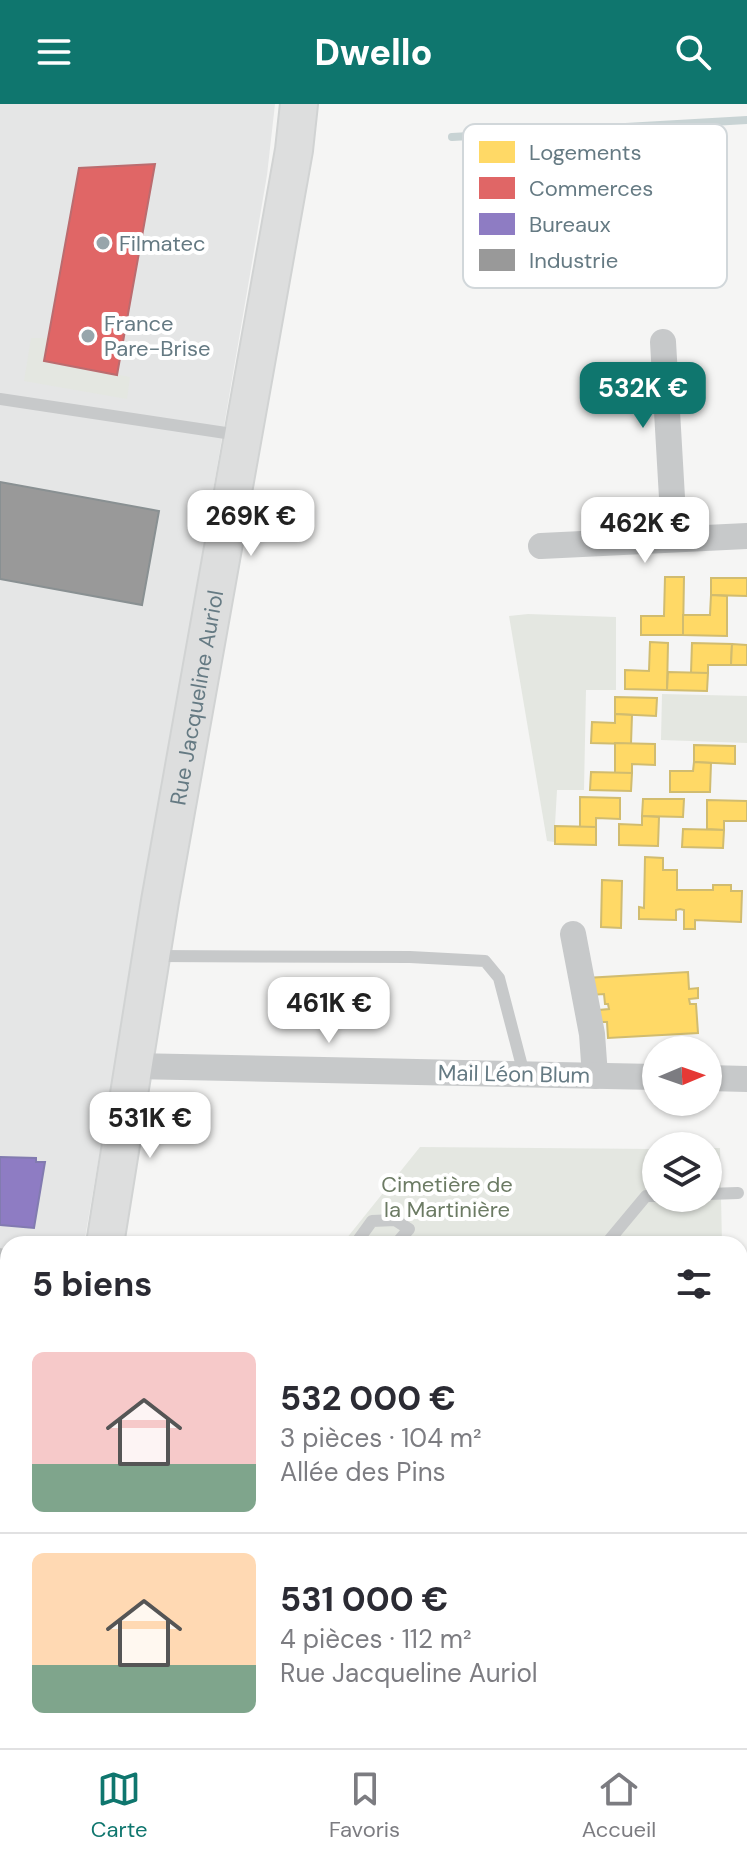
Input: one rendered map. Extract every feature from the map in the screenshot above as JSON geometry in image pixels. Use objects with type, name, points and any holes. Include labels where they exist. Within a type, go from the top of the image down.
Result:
[{"type":"street","name":"Rue Jacqueline Auriol","points":[[106,1236],[150,956],[294,150],[299,104]]},
{"type":"street","points":[[662,539],[673,515],[663,342]]},
{"type":"street","points":[[541,546],[747,536]]},
{"type":"street","points":[[573,934],[592,1034],[595,1076]]},
{"type":"street","name":"Mail Léon Blum","points":[[132,1066],[642,1077]]},
{"type":"street","points":[[722,1078],[747,1079]]},
{"type":"lane","points":[[0,399],[242,435]]},
{"type":"lane","points":[[150,956],[410,957],[485,961],[499,978],[524,1074]]},
{"type":"lane","points":[[722,1194],[738,1193]]},
{"type":"lane","points":[[613,1236],[642,1201]]},
{"type":"lane","points":[[361,1236],[372,1221],[395,1220],[409,1229],[403,1236]]},
{"type":"shaded area","points":[[0,104],[275,104],[267,175],[85,1236],[0,1236]]},
{"type":"green space","points":[[31,338],[48,338],[44,361],[130,377],[127,399],[24,381]]},
{"type":"green space","points":[[509,616],[616,617],[616,690],[586,690],[584,790],[557,790],[554,842],[547,841]]},
{"type":"green space","points":[[662,694],[747,696],[747,743],[661,740]]},
{"type":"green space","name":"Cimetière de la Martinière","points":[[420,1147],[642,1149],[642,1212],[721,1212],[722,1236],[348,1236]]},
{"type":"building: Logements","points":[[665,577],[684,577],[683,635],[641,635],[641,616],[664,616]]},
{"type":"building: Logements","points":[[711,578],[747,578],[747,596],[711,595]]},
{"type":"building: Logements","points":[[711,595],[727,596],[727,636],[683,635],[683,615],[710,615]]},
{"type":"building: Logements","points":[[650,642],[668,643],[667,690],[625,689],[625,670],[649,671]]},
{"type":"building: Logements","points":[[692,643],[732,644],[731,665],[708,665],[708,673],[691,673]]},
{"type":"building: Logements","points":[[732,644],[747,645],[747,665],[731,665]]},
{"type":"building: Logements","points":[[668,672],[708,673],[707,691],[667,690]]},
{"type":"building: Logements","points":[[615,697],[657,698],[656,716],[615,714]]},
{"type":"building: Logements","points":[[615,714],[632,715],[631,744],[591,743],[592,722],[615,723]]},
{"type":"building: Logements","points":[[615,743],[655,744],[655,765],[632,764],[632,773],[615,773]]},
{"type":"building: Logements","points":[[694,745],[735,746],[735,764],[694,762]]},
{"type":"building: Logements","points":[[694,762],[711,763],[710,792],[670,792],[670,771],[693,771]]},
{"type":"building: Logements","points":[[591,772],[632,773],[631,791],[590,790]]},
{"type":"building: Logements","points":[[580,797],[620,798],[620,819],[596,818],[596,827],[580,827]]},
{"type":"building: Logements","points":[[643,799],[684,799],[683,817],[642,816]]},
{"type":"building: Logements","points":[[707,800],[747,801],[747,821],[724,821],[724,830],[707,829]]},
{"type":"building: Logements","points":[[642,816],[659,817],[658,846],[619,845],[619,824],[642,825]]},
{"type":"building: Logements","points":[[555,826],[596,827],[596,845],[555,844]]},
{"type":"building: Logements","points":[[683,829],[724,830],[723,848],[682,847]]},
{"type":"building: Logements","points":[[645,857],[663,858],[663,870],[677,870],[677,890],[713,890],[713,885],[731,885],[731,891],[742,891],[741,922],[695,920],[695,929],[684,929],[684,910],[680,909],[676,910],[676,920],[639,919],[639,907],[644,908]]},
{"type":"building: Logements","points":[[602,880],[622,881],[621,928],[601,927]]},
{"type":"building: Logements","points":[[688,972],[689,989],[698,988],[698,998],[689,999],[690,1004],[696,1004],[698,1033],[608,1038],[607,1022],[600,1022],[599,1010],[609,1009],[608,1004],[605,1004],[604,994],[591,995],[586,978]]},
{"type":"building: Commerces","points":[[155,164],[117,375],[44,361],[79,168]]},
{"type":"building: Bureaux","points":[[0,1157],[36,1158],[36,1162],[45,1162],[34,1228],[0,1225]]},
{"type":"building: Industrie","points":[[0,482],[159,511],[142,605],[0,579]]},
{"type":"waterway","points":[[678,124],[747,120]]},
{"type":"waterway","points":[[452,137],[463,136]]},
{"type":"place","name":"Filmatec","points":[[103,243]]},
{"type":"place","name":"France Pare-Brise","points":[[88,336]]}]
